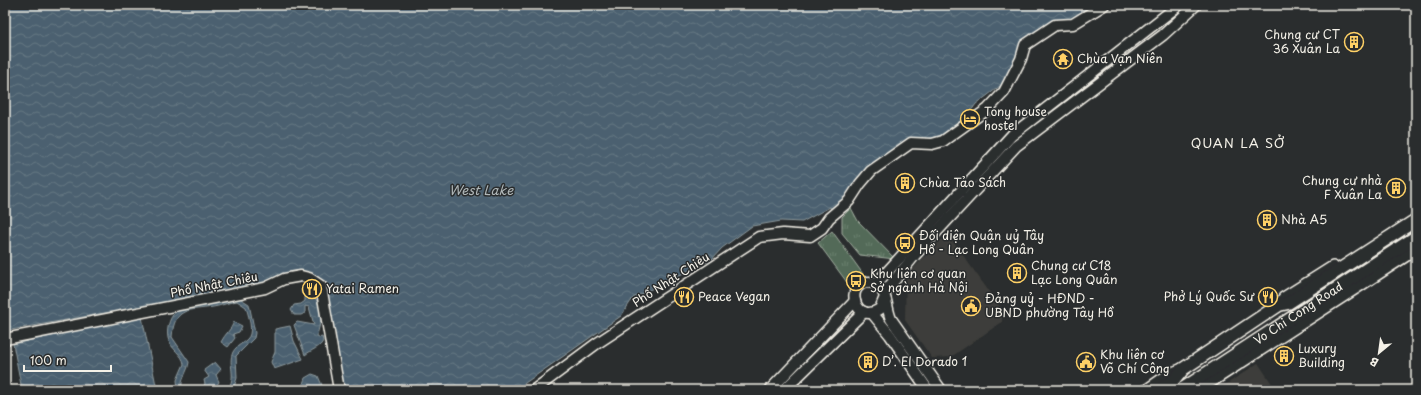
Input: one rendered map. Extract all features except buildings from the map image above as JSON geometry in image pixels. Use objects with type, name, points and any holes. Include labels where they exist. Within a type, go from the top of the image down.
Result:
[{"type":"highway","name":"Vo Chi Cong Road","points":[[1158,390],[1183,369],[1279,305],[1288,303],[1416,220]]},
{"type":"highway","name":"Vo Chi Cong Road","points":[[1181,390],[1415,241]]},
{"type":"highway","points":[[1405,256],[1415,241]]},
{"type":"main road","name":"Phố Nhật Chiêu","points":[[534,390],[596,344],[759,237],[783,234],[810,236],[822,228],[829,218],[849,201],[865,176],[911,143],[932,144],[943,141],[988,109],[1004,92],[1021,59],[1025,46],[1054,26],[1073,24],[1104,5]]},
{"type":"main road","points":[[876,284],[1012,135],[1178,5]]},
{"type":"main road","points":[[784,390],[868,312],[882,306],[884,295],[915,255],[1016,146],[1163,35],[1196,5]]},
{"type":"main road","name":"Vo Chi Cong Road","points":[[1279,305],[1284,298],[1295,290],[1416,214]]},
{"type":"main road","name":"Vo Chi Cong Road","points":[[1198,390],[1405,256]]},
{"type":"main road","name":"Phố Nhật Chiêu","points":[[5,339],[265,288],[284,279],[301,276],[316,282],[322,288],[326,322],[339,390]]},
{"type":"main road","points":[[928,390],[890,335],[868,312],[860,310],[855,301],[856,291],[861,285],[869,282],[876,284],[884,295],[891,319],[941,390]]},
{"type":"main road","points":[[770,390],[855,301]]},
{"type":"main road","points":[[1147,390],[1170,374],[1183,369]]},
{"type":"shaded area","points":[[941,240],[952,240],[1003,311],[1002,322],[951,357],[932,358],[905,320],[906,276]]},
{"type":"shaded area","points":[[1258,363],[1276,390],[1218,390]]},
{"type":"green space","points":[[851,208],[858,221],[895,259],[860,255],[842,233],[842,217]]},
{"type":"green space","points":[[832,231],[863,274],[849,285],[818,243]]},
{"type":"water","name":"West Lake","points":[[5,5],[1097,5],[1072,20],[1023,45],[1008,80],[976,104],[968,115],[941,135],[932,138],[912,140],[832,210],[830,207],[802,222],[781,221],[752,226],[722,248],[712,259],[633,298],[621,316],[515,390],[342,390],[328,313],[328,296],[324,286],[304,272],[289,272],[270,283],[5,331]]},
{"type":"water","points":[[303,287],[312,292],[319,305],[321,320],[317,335],[318,338],[322,337],[323,341],[318,347],[305,355],[294,325],[297,322],[314,325],[309,307],[305,306],[305,313],[301,315],[294,315],[291,310],[294,305],[301,304],[305,301],[305,297],[301,292]]},
{"type":"water","points":[[238,297],[249,304],[255,333],[254,338],[236,356],[237,378],[233,390],[227,390],[232,380],[231,357],[235,349],[249,337],[250,334],[250,320],[246,307],[237,301],[190,310],[180,315],[176,320],[173,327],[172,337],[189,362],[182,382],[182,390],[178,390],[177,380],[184,364],[181,357],[169,342],[168,326],[171,317],[180,308]]},
{"type":"water","points":[[142,317],[157,390],[22,390],[13,344]]},
{"type":"water","points":[[234,322],[242,326],[239,332],[233,334],[235,338],[228,347],[221,342]]},
{"type":"water","points":[[290,326],[294,341],[303,359],[274,369],[271,362],[275,352],[275,329]]},
{"type":"water","points":[[215,362],[221,369],[216,375],[219,382],[213,390],[201,390],[205,384],[204,380],[209,377],[204,370]]},
{"type":"water","points":[[312,374],[318,376],[324,390],[301,390],[305,378]]},
{"type":"place","name":"Chung cư CT 36 Xuân La","points":[[1354,42]]},
{"type":"place","name":"Chùa Vạn Niên","points":[[1063,59]]},
{"type":"place","name":"Tony house hostel","points":[[970,119]]},
{"type":"place","name":"Chùa Tảo Sách","points":[[905,183]]},
{"type":"place","name":"Chung cư nhà F Xuân La","points":[[1396,188]]},
{"type":"place","name":"Nhà A5","points":[[1267,220]]},
{"type":"place","name":"Đối diện Quận uỷ Tây Hồ - Lạc Long Quân","points":[[905,243]]},
{"type":"place","name":"Chung cư C18 Lạc Long Quân","points":[[1017,273]]},
{"type":"place","name":"Khu liên cơ quan Sở ngành Hà Nội","points":[[856,281]]},
{"type":"place","name":"Yatai Ramen","points":[[312,289]]},
{"type":"place","name":"Peace Vegan","points":[[684,297]]},
{"type":"place","name":"Phở Lý Quốc Sư","points":[[1268,297]]},
{"type":"place","name":"Đảng uỷ - HĐND - UBND phường Tây Hồ","points":[[971,306]]},
{"type":"place","name":"Luxury Building","points":[[1284,356]]},
{"type":"place","name":"D’. El Dorado 1","points":[[868,362]]},
{"type":"place","name":"Khu liên cơ Võ Chí Công","points":[[1086,362]]},
{"type":"district","name":"QUAN LA SỞ","points":[[1238,143]]}]
